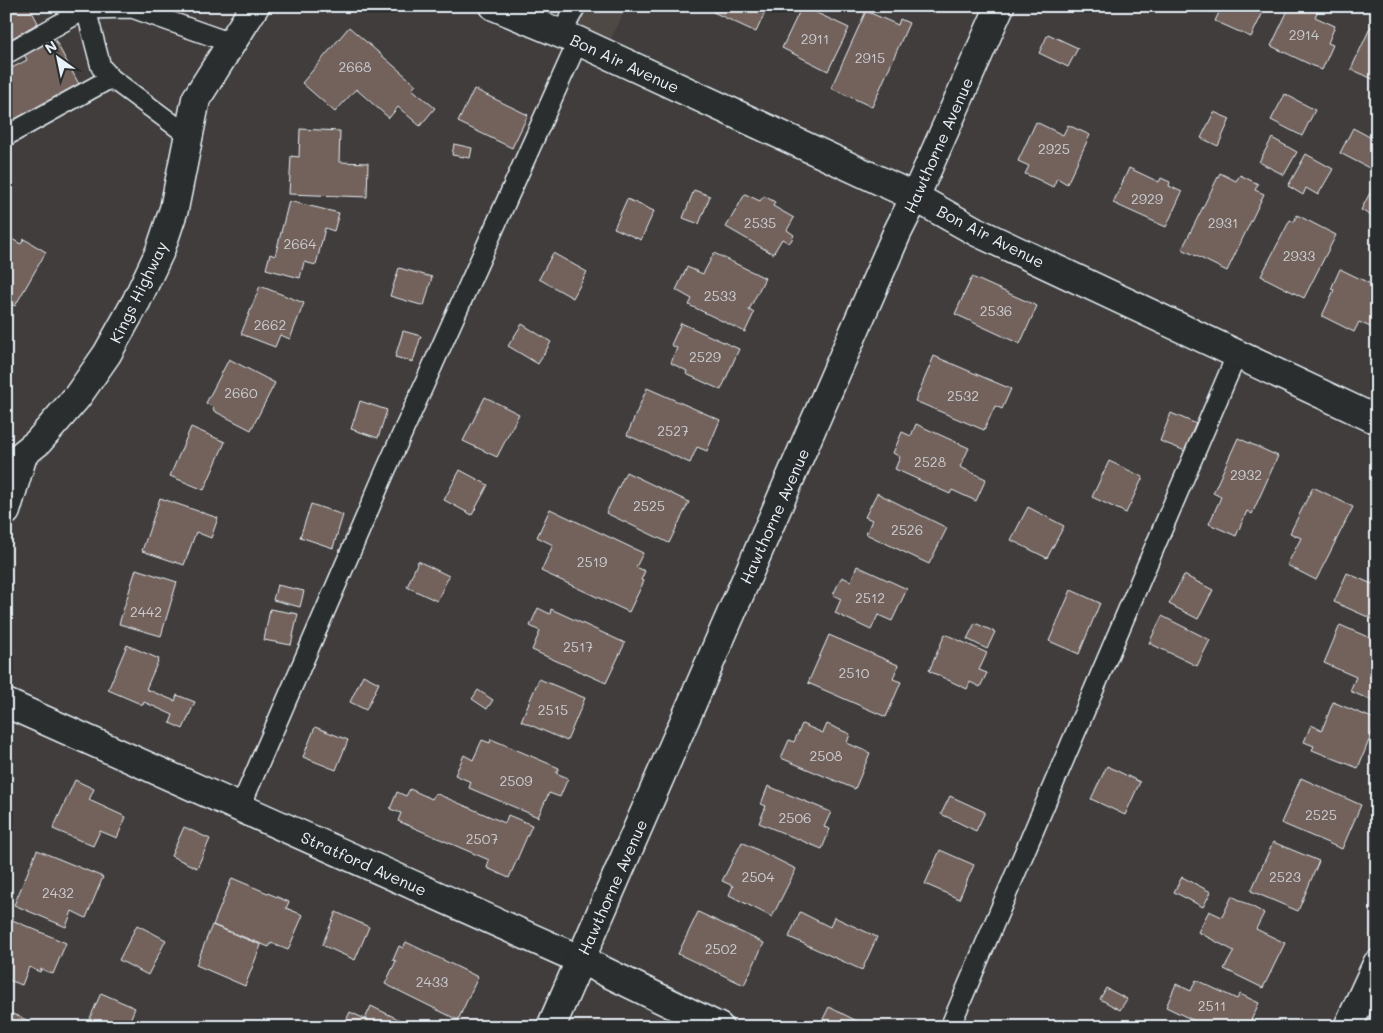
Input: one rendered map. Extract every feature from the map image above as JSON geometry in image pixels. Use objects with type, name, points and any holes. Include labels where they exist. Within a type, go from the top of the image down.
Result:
[{"type":"street","name":"Kings Highway","points":[[15,461],[38,442],[77,397],[107,354],[136,302],[160,251],[174,209],[196,99],[256,6]]},
{"type":"street","name":"Bon Air Avenue","points":[[494,6],[569,37],[915,197],[977,232],[1377,420]]},
{"type":"street","name":"Hawthorne Avenue","points":[[551,1027],[897,233],[915,197],[1000,6]]},
{"type":"street","points":[[6,511],[15,461]]},
{"type":"street","name":"Stratford Avenue","points":[[6,703],[581,960],[719,1027]]},
{"type":"street","points":[[1348,1027],[1377,964]]},
{"type":"lane","points":[[240,808],[569,37],[576,6]]},
{"type":"lane","points":[[85,8],[102,67],[111,78],[189,136]]},
{"type":"lane","points":[[6,54],[85,8],[132,8],[231,43]]},
{"type":"lane","points":[[6,136],[111,78]]},
{"type":"lane","points":[[950,1027],[1237,354]]},
{"type":"shaded area","points":[[523,6],[627,6],[610,41]]},
{"type":"building","points":[[6,6],[29,6],[38,23],[11,39],[6,31]]},
{"type":"building","points":[[716,6],[768,6],[756,32],[713,12]]},
{"type":"building","points":[[802,6],[849,28],[828,71],[782,48]]},
{"type":"building","points":[[1222,6],[1266,6],[1251,37],[1215,21]]},
{"type":"building","points":[[1290,6],[1317,6],[1319,8],[1315,17],[1335,26],[1328,43],[1333,45],[1322,70],[1271,46]]},
{"type":"building","points":[[866,11],[898,25],[900,19],[909,23],[872,107],[831,88]]},
{"type":"building","points":[[1371,26],[1377,29],[1377,81],[1351,69]]},
{"type":"building","points":[[349,27],[416,85],[412,89],[435,108],[420,126],[398,107],[389,118],[356,89],[335,112],[302,83]]},
{"type":"building","points":[[1048,34],[1078,48],[1068,67],[1039,53]]},
{"type":"building","points":[[54,38],[80,86],[6,125],[6,71],[27,60],[24,54]]},
{"type":"building","points":[[474,89],[528,115],[512,148],[458,122]]},
{"type":"building","points":[[1285,94],[1315,110],[1302,136],[1271,120]]},
{"type":"building","points":[[1214,112],[1230,119],[1218,146],[1201,138]]},
{"type":"building","points":[[1036,122],[1063,135],[1068,125],[1090,135],[1067,184],[1057,178],[1053,187],[1025,174],[1029,166],[1018,161]]},
{"type":"building","points":[[1353,128],[1377,141],[1377,160],[1371,169],[1340,153]]},
{"type":"building","points":[[300,129],[340,131],[339,162],[368,163],[367,197],[289,194],[291,156],[299,157]]},
{"type":"building","points":[[1272,138],[1297,152],[1284,175],[1259,162]]},
{"type":"building","points":[[454,144],[472,148],[470,158],[452,155]]},
{"type":"building","points":[[1306,154],[1333,169],[1318,195],[1306,188],[1303,195],[1288,186]]},
{"type":"building","points":[[1129,168],[1159,182],[1161,178],[1170,182],[1169,186],[1182,192],[1166,227],[1113,203]]},
{"type":"building","points":[[1220,173],[1236,181],[1240,175],[1258,184],[1255,190],[1264,194],[1227,271],[1182,249]]},
{"type":"building","points":[[1372,189],[1377,191],[1377,219],[1361,210]]},
{"type":"building","points":[[694,190],[710,196],[699,224],[683,218]]},
{"type":"building","points":[[745,194],[760,201],[764,196],[775,202],[773,206],[794,218],[787,230],[794,235],[791,241],[789,243],[782,239],[773,254],[726,227]]},
{"type":"building","points":[[627,199],[654,211],[641,240],[614,228]]},
{"type":"building","points":[[289,201],[339,213],[334,231],[325,228],[316,265],[304,262],[300,278],[266,269],[270,254],[275,256]]},
{"type":"building","points":[[1297,215],[1336,235],[1304,298],[1261,276],[1290,220],[1294,222]]},
{"type":"building","points":[[6,236],[21,244],[24,239],[46,252],[15,306],[6,301]]},
{"type":"building","points":[[553,253],[587,272],[573,298],[539,279]]},
{"type":"building","points":[[714,253],[765,278],[749,310],[754,313],[745,332],[689,305],[692,299],[676,290],[687,267],[703,274]]},
{"type":"building","points":[[399,268],[432,277],[424,306],[390,296]]},
{"type":"building","points":[[1340,269],[1377,287],[1377,330],[1359,322],[1354,332],[1322,316],[1334,290],[1331,289]]},
{"type":"building","points":[[972,277],[1037,306],[1020,344],[955,314]]},
{"type":"building","points":[[260,286],[304,303],[290,339],[280,335],[275,347],[241,334]]},
{"type":"building","points":[[681,323],[739,349],[721,390],[686,374],[687,371],[671,363],[677,348],[671,345]]},
{"type":"building","points":[[522,324],[551,342],[538,364],[508,346]]},
{"type":"building","points":[[403,331],[421,336],[413,362],[395,357]]},
{"type":"building","points":[[934,356],[1011,389],[1002,409],[995,406],[984,430],[915,401]]},
{"type":"building","points":[[229,359],[275,383],[251,430],[216,412],[213,410],[214,408],[206,403]]},
{"type":"building","points":[[647,388],[720,420],[707,451],[697,447],[690,463],[627,435]]},
{"type":"building","points":[[485,397],[519,414],[497,457],[463,441]]},
{"type":"building","points":[[360,401],[387,410],[378,438],[351,429]]},
{"type":"building","points":[[1171,413],[1199,425],[1188,452],[1160,441]]},
{"type":"building","points":[[916,424],[969,448],[960,467],[986,479],[976,501],[952,490],[950,494],[895,469],[900,457],[893,453],[902,432],[911,436]]},
{"type":"building","points":[[191,427],[225,442],[204,490],[170,476]]},
{"type":"building","points":[[1238,438],[1278,456],[1252,514],[1247,511],[1236,536],[1209,524],[1221,497],[1213,493]]},
{"type":"building","points":[[1109,461],[1143,477],[1126,513],[1092,497]]},
{"type":"building","points":[[460,470],[488,485],[472,515],[444,500]]},
{"type":"building","points":[[626,472],[689,502],[669,543],[606,513]]},
{"type":"building","points":[[1313,487],[1353,507],[1316,580],[1287,565],[1301,538],[1290,533]]},
{"type":"building","points":[[877,493],[947,528],[929,564],[866,534],[872,520],[865,517]]},
{"type":"building","points":[[160,498],[218,518],[211,538],[196,532],[184,565],[142,551]]},
{"type":"building","points":[[311,504],[343,515],[333,548],[300,537]]},
{"type":"building","points":[[1028,507],[1064,526],[1047,558],[1011,540]]},
{"type":"building","points":[[550,509],[643,553],[636,567],[645,571],[641,580],[644,581],[629,612],[541,571],[553,545],[537,537]]},
{"type":"building","points":[[418,561],[449,576],[437,601],[407,587]]},
{"type":"building","points":[[857,566],[907,589],[892,621],[878,615],[871,630],[835,613],[841,599],[833,595],[840,580],[842,577],[851,581]]},
{"type":"building","points":[[136,569],[177,582],[161,636],[119,624]]},
{"type":"building","points":[[1347,573],[1372,584],[1377,573],[1377,621],[1334,602]]},
{"type":"building","points":[[1184,575],[1213,590],[1198,619],[1169,604]]},
{"type":"building","points":[[277,585],[304,591],[300,607],[273,600]]},
{"type":"building","points":[[1071,590],[1100,603],[1079,654],[1049,641]]},
{"type":"building","points":[[538,608],[550,614],[551,609],[625,643],[606,683],[532,650],[540,631],[530,626]]},
{"type":"building","points":[[270,609],[298,614],[291,645],[264,640]]},
{"type":"building","points":[[1162,616],[1210,640],[1197,666],[1149,643]]},
{"type":"building","points":[[975,623],[995,632],[987,649],[967,639]]},
{"type":"building","points":[[1340,625],[1377,641],[1377,703],[1350,691],[1356,677],[1324,663]]},
{"type":"building","points":[[945,634],[987,653],[979,670],[987,673],[980,687],[970,682],[967,689],[929,671]]},
{"type":"building","points":[[829,635],[898,665],[893,679],[901,682],[886,717],[808,683]]},
{"type":"building","points":[[127,645],[159,659],[146,689],[175,701],[177,695],[195,702],[183,729],[170,723],[173,715],[144,702],[143,705],[108,690]]},
{"type":"building","points":[[363,675],[379,683],[366,710],[350,702]]},
{"type":"building","points":[[539,679],[585,698],[567,741],[521,721]]},
{"type":"building","points":[[478,690],[493,700],[487,709],[472,699]]},
{"type":"building","points":[[1333,702],[1377,720],[1358,768],[1312,750],[1314,746],[1304,742],[1311,725],[1322,730]]},
{"type":"building","points":[[802,724],[823,733],[827,724],[850,734],[847,743],[870,753],[855,789],[781,758],[789,740],[794,742]]},
{"type":"building","points":[[315,727],[348,740],[336,770],[303,757]]},
{"type":"building","points":[[491,739],[559,768],[556,773],[568,778],[560,797],[549,793],[538,817],[469,788],[471,782],[455,775],[464,755],[473,760],[482,740],[490,743]]},
{"type":"building","points":[[1107,766],[1140,782],[1125,815],[1091,799]]},
{"type":"building","points":[[1301,778],[1361,805],[1342,849],[1281,823]]},
{"type":"building","points":[[75,780],[94,789],[89,800],[126,817],[117,838],[100,831],[93,846],[53,829]]},
{"type":"building","points":[[768,786],[831,812],[824,827],[830,829],[822,849],[759,823],[766,806],[761,804]]},
{"type":"building","points":[[410,789],[432,799],[435,793],[505,823],[508,815],[532,825],[509,878],[487,868],[489,860],[398,821],[401,813],[390,809],[397,792],[406,796]]},
{"type":"building","points":[[950,796],[985,812],[976,831],[941,814]]},
{"type":"building","points":[[184,827],[210,839],[197,868],[171,856]]},
{"type":"building","points":[[742,842],[796,869],[772,917],[729,895],[733,886],[722,881]]},
{"type":"building","points":[[1273,842],[1319,861],[1298,911],[1251,891]]},
{"type":"building","points":[[37,850],[103,877],[86,918],[72,911],[66,927],[14,905]]},
{"type":"building","points":[[940,850],[974,865],[959,899],[925,884]]},
{"type":"building","points":[[1182,877],[1211,892],[1203,907],[1174,892]]},
{"type":"building","points":[[232,878],[289,902],[286,908],[303,915],[288,950],[271,943],[269,947],[213,925]]},
{"type":"building","points":[[1232,896],[1264,913],[1256,929],[1285,943],[1263,988],[1224,969],[1234,951],[1198,932],[1209,911],[1222,917]]},
{"type":"building","points":[[336,912],[369,927],[355,960],[322,945]]},
{"type":"building","points":[[698,912],[764,943],[744,985],[678,954]]},
{"type":"building","points":[[800,912],[830,927],[834,917],[877,937],[862,970],[789,937]]},
{"type":"building","points":[[10,919],[66,943],[53,974],[41,969],[40,972],[29,967],[22,985],[6,979],[6,928]]},
{"type":"building","points":[[137,925],[166,940],[148,975],[119,960]]},
{"type":"building","points":[[212,925],[261,945],[245,986],[196,965]]},
{"type":"building","points":[[406,942],[478,977],[458,1020],[385,984],[396,961],[393,960],[399,946],[403,948]]},
{"type":"building","points":[[1196,980],[1237,999],[1240,994],[1259,1003],[1248,1027],[1205,1027],[1166,1007],[1176,984],[1191,991]]},
{"type":"building","points":[[1106,988],[1127,999],[1120,1010],[1100,999]]},
{"type":"building","points":[[101,993],[135,1008],[127,1027],[86,1027]]},
{"type":"building","points":[[371,1006],[415,1027],[343,1027],[350,1012],[365,1019]]},
{"type":"building","points":[[829,1007],[869,1027],[819,1027]]},
{"type":"building","points":[[6,1011],[40,1026],[40,1027],[6,1027]]}]
